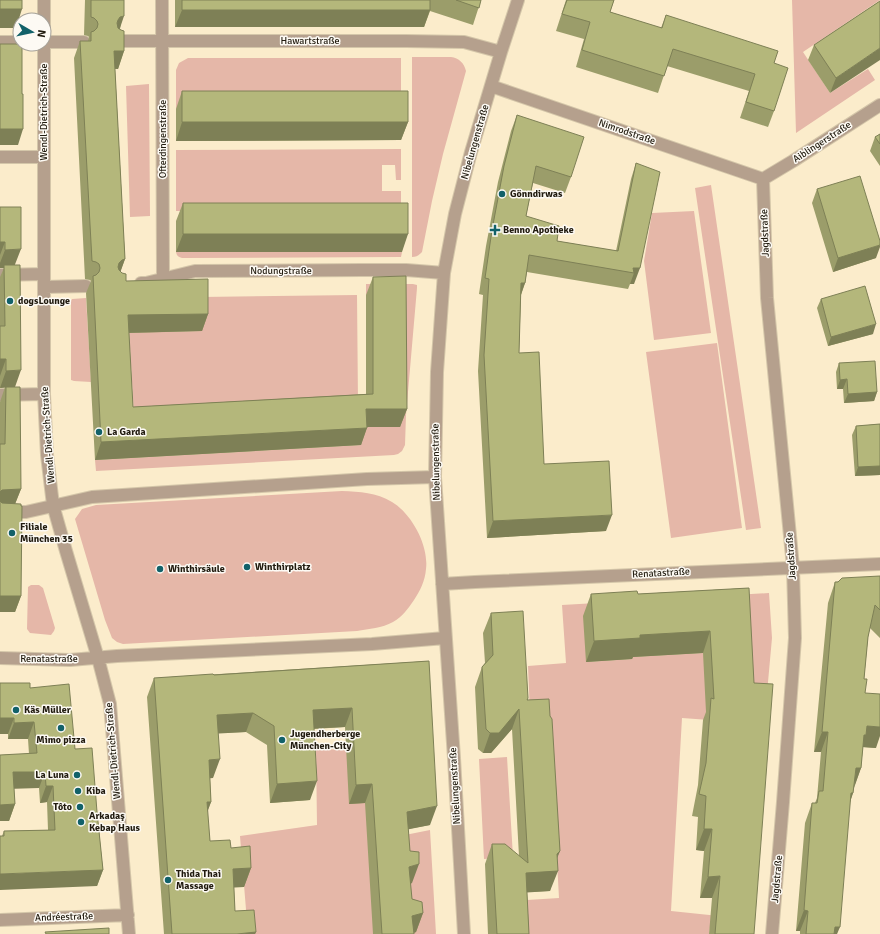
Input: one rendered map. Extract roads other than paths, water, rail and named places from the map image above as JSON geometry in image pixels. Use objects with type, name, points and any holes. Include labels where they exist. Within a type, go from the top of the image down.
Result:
[{"type":"street","name":"Wendl-Dietrich-Straße","points":[[44,0],[44,12]]},
{"type":"street","name":"Ofterdingenstraße","points":[[162,0],[163,278]]},
{"type":"street","name":"Nibelungenstraße","points":[[464,934],[435,477],[436,372],[444,273],[459,199],[471,152],[518,0]]},
{"type":"street","name":"Hawartstraße","points":[[118,41],[464,42],[501,52]]},
{"type":"street","points":[[0,42],[12,42]]},
{"type":"street","points":[[52,42],[84,42]]},
{"type":"street","name":"Wendl-Dietrich-Straße","points":[[44,52],[44,394],[47,455],[53,505],[110,704],[129,934]]},
{"type":"street","name":"Nimrodstraße","points":[[491,86],[763,179]]},
{"type":"street","name":"Aiblingerstraße","points":[[763,179],[793,162],[880,104]]},
{"type":"street","points":[[0,157],[44,157]]},
{"type":"street","name":"Jagdstraße","points":[[763,179],[767,298],[792,567],[795,638],[772,934]]},
{"type":"street","name":"Nodungstraße","points":[[128,283],[146,282],[195,271],[406,270],[444,273]]},
{"type":"street","points":[[0,275],[44,274]]},
{"type":"street","points":[[44,286],[86,286]]},
{"type":"street","points":[[0,395],[44,394]]},
{"type":"street","points":[[0,512],[26,512],[92,496],[367,479],[435,477]]},
{"type":"street","name":"Renatastraße","points":[[442,584],[880,564]]},
{"type":"street","points":[[98,658],[372,644],[445,638]]},
{"type":"street","name":"Renatastraße","points":[[0,658],[70,660],[98,658]]},
{"type":"street","name":"Andréestraße","points":[[0,920],[128,915]]},
{"type":"place","name":"Gönndirwas","points":[[502,194]]},
{"type":"place","name":"Benno Apotheke","points":[[495,230]]},
{"type":"place","name":"dogsLounge","points":[[10,301]]},
{"type":"place","name":"La Garda","points":[[99,432]]},
{"type":"place","name":"Filiale München 35","points":[[12,533]]},
{"type":"place","name":"Winthirplatz","points":[[247,567]]},
{"type":"place","name":"Winthirsäule","points":[[160,569]]},
{"type":"place","name":"Käs Müller","points":[[16,710]]},
{"type":"place","name":"Mimo pizza","points":[[61,728]]},
{"type":"place","name":"Jugendherberge München-City","points":[[282,740]]},
{"type":"place","name":"La Luna","points":[[77,775]]},
{"type":"place","name":"Kiba","points":[[78,791]]},
{"type":"place","name":"Tôto","points":[[80,807]]},
{"type":"place","name":"Arkadaş Kebap Haus","points":[[81,822]]},
{"type":"place","name":"Thida Thai Massage","points":[[168,880]]}]
